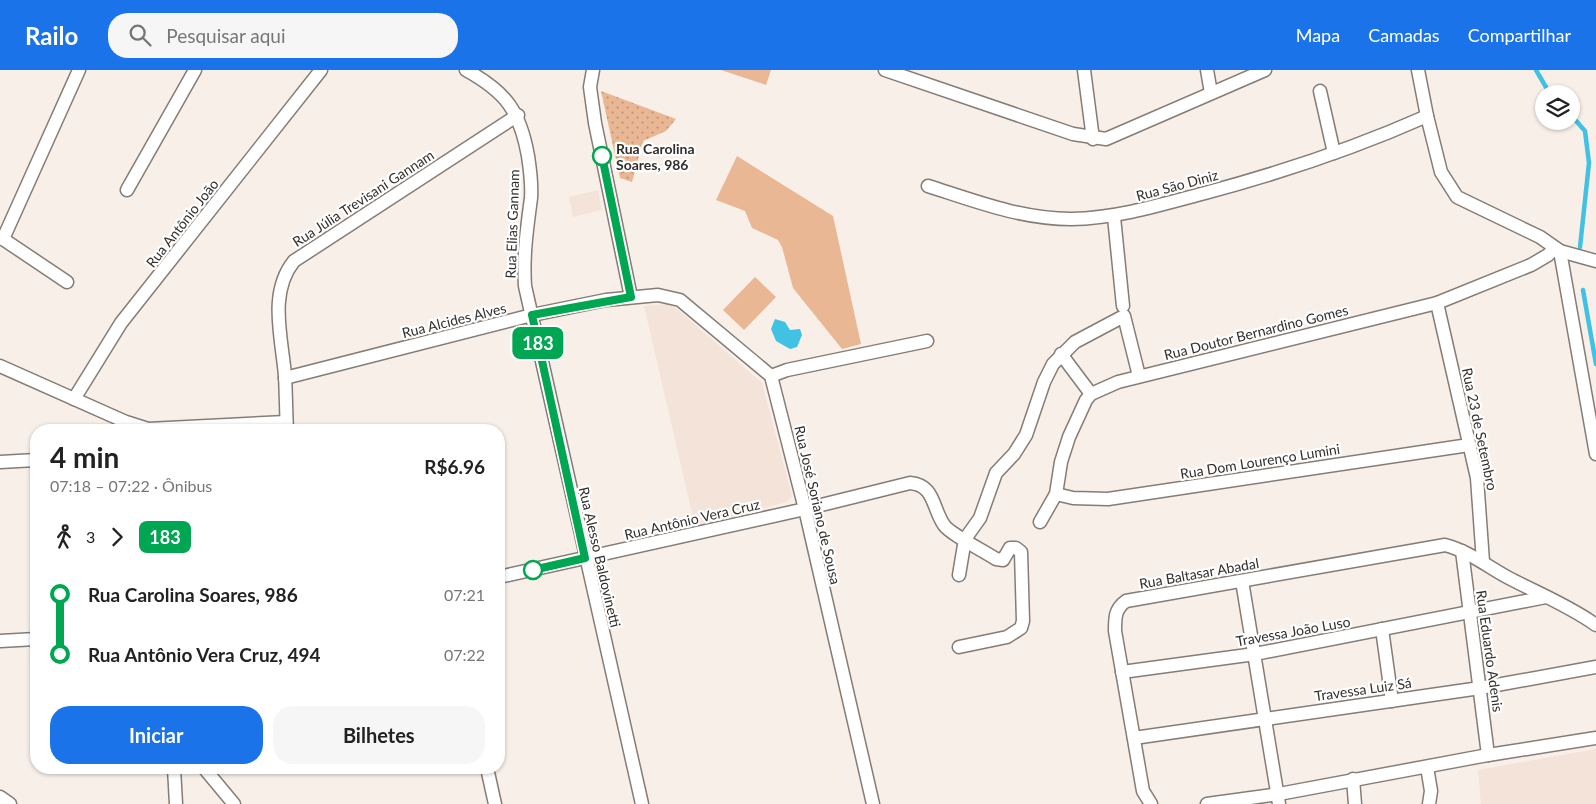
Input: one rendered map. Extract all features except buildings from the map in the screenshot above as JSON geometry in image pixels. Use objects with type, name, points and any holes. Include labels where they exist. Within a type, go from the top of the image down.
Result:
[{"type":"street","points":[[127,190],[195,70]]},
{"type":"street","name":"Rua Antônio João","points":[[74,400],[121,323],[321,70]]},
{"type":"street","name":"Rua Elias Gannam","points":[[466,70],[478,77],[501,96],[518,115],[524,136],[530,169],[531,197],[523,258],[525,286],[532,315]]},
{"type":"street","points":[[593,70],[590,88],[595,123],[631,297],[658,295],[680,300],[771,376],[788,370],[927,342]]},
{"type":"street","points":[[885,70],[1093,139],[1106,139],[1265,70]]},
{"type":"street","points":[[1084,70],[1093,139]]},
{"type":"street","points":[[1207,70],[1212,93]]},
{"type":"street","points":[[1418,70],[1441,172],[1457,197],[1540,237],[1558,250],[1596,261]]},
{"type":"street","points":[[67,282],[2,238],[74,72]]},
{"type":"street","points":[[1320,91],[1334,153]]},
{"type":"street","name":"Rua Júlia Trevisani Gannam","points":[[286,424],[285,378],[278,310],[282,279],[294,261],[518,115]]},
{"type":"street","name":"Rua São Diniz","points":[[928,186],[1009,212],[1070,219],[1114,217],[1252,180],[1388,134],[1427,116]]},
{"type":"street","points":[[1114,217],[1123,311],[1138,376]]},
{"type":"street","points":[[1558,250],[1596,454]]},
{"type":"street","name":"Rua Doutor Bernardino Gomes","points":[[1091,394],[1118,382],[1138,376],[1436,303],[1532,265],[1558,250]]},
{"type":"street","name":"Rua Alcides Alves","points":[[285,378],[532,315],[631,297]]},
{"type":"street","name":"Rua 23 de Setembro","points":[[1436,303],[1477,478],[1483,562]]},
{"type":"street","points":[[959,575],[965,539],[980,518],[996,473],[1014,454],[1026,435],[1044,382],[1061,354],[1075,342],[1123,311]]},
{"type":"street","name":"Rua Alesso Baldovinetti","points":[[532,315],[585,558],[642,804]]},
{"type":"street","points":[[1040,522],[1056,494],[1061,462],[1069,438],[1078,415],[1091,394],[1061,354]]},
{"type":"street","points":[[0,366],[132,424]]},
{"type":"street","name":"Rua José Soriano de Sousa","points":[[771,376],[873,804]]},
{"type":"street","name":"Rua Dom Lourenço Lumini","points":[[1056,494],[1073,498],[1108,499],[1469,445]]},
{"type":"street","points":[[0,462],[30,460]]},
{"type":"street","name":"Rua Antônio Vera Cruz","points":[[505,576],[804,509],[910,483],[922,485],[944,526],[965,539]]},
{"type":"street","points":[[959,647],[1016,634],[1021,628],[1023,621],[1020,550],[1010,548],[1006,558],[1000,560],[965,539]]},
{"type":"street","name":"Rua Baltasar Abadal","points":[[1151,804],[1143,791],[1114,618],[1118,607],[1126,601],[1445,545],[1462,551],[1568,607],[1596,625]]},
{"type":"street","name":"Rua Eduardo Adenis","points":[[1462,551],[1488,755]]},
{"type":"street","points":[[1242,581],[1279,799]]},
{"type":"street","name":"Travessa João Luso","points":[[1122,672],[1255,654],[1546,597]]},
{"type":"street","points":[[1382,629],[1392,701]]},
{"type":"street","points":[[0,641],[30,639]]},
{"type":"street","name":"Travessa Luiz Sá","points":[[1134,738],[1480,688],[1596,667]]},
{"type":"street","points":[[1209,804],[1279,799],[1353,779],[1596,738]]},
{"type":"street","points":[[1428,766],[1431,791],[1429,804]]},
{"type":"street","points":[[174,774],[176,804]]},
{"type":"street","points":[[209,774],[234,804]]},
{"type":"street","points":[[488,774],[495,804]]},
{"type":"street","points":[[1353,779],[1355,804]]},
{"type":"street","points":[[0,797],[10,804]]},
{"type":"shaded area","points":[[721,70],[771,70],[766,85]]},
{"type":"shaded area","points":[[601,91],[676,119],[666,131],[643,141],[632,182],[620,178]]},
{"type":"shaded area","points":[[737,156],[833,216],[861,344],[842,349],[793,288],[782,247],[778,240],[752,228],[745,211],[716,200]]},
{"type":"shaded area","points":[[598,190],[602,210],[573,217],[569,197]]},
{"type":"shaded area","points":[[755,277],[776,297],[744,330],[723,310]]},
{"type":"shaded area","points":[[667,304],[677,309],[762,383],[792,496],[787,502],[695,526],[644,306]]},
{"type":"shaded area","points":[[1596,749],[1596,804],[1481,804],[1478,770]]},
{"type":"water","points":[[775,319],[785,322],[790,330],[800,329],[802,335],[797,347],[790,349],[776,341],[771,329]]},
{"type":"waterway","points":[[1536,70],[1545,85]]},
{"type":"waterway","points":[[1580,125],[1585,131],[1589,163],[1580,247]]},
{"type":"waterway","points":[[1583,290],[1596,364]]},
{"type":"bus line","name":"183","points":[[533,570],[585,558],[532,315],[606,300],[631,297],[617,220],[602,156]]},
{"type":"place","name":"Rua Carolina Soares, 986","points":[[602,156]]}]
